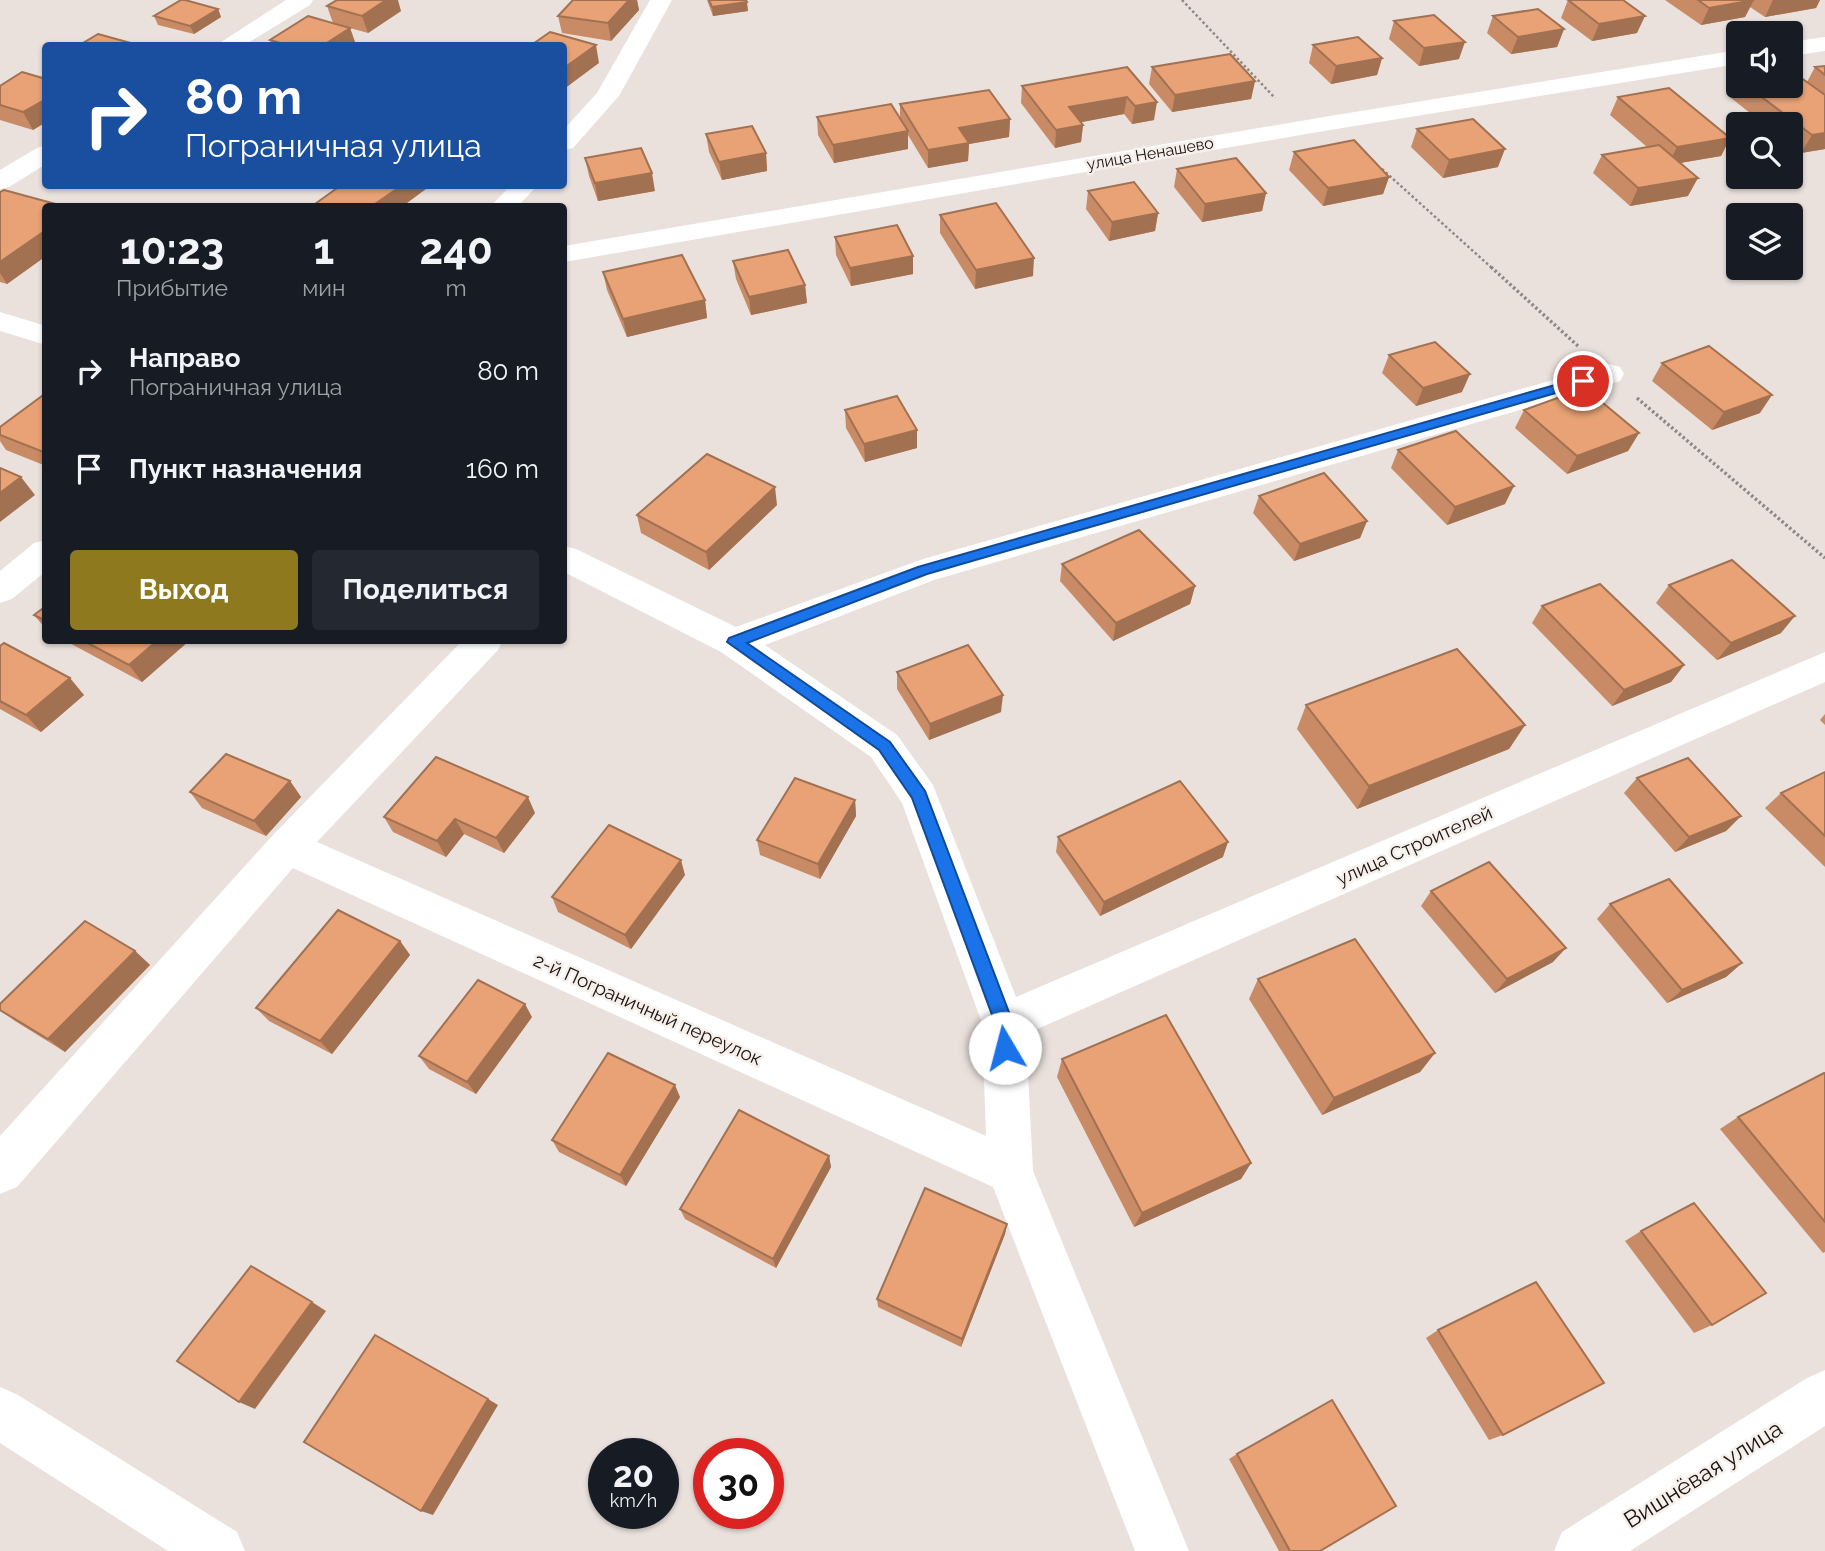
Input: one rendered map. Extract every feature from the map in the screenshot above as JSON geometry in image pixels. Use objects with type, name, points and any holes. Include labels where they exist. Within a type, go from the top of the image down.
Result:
[{"type":"street","points":[[233,42],[302,0]]},
{"type":"street","points":[[567,140],[607,96],[661,0]]},
{"type":"street","points":[[1803,47],[1825,44]]},
{"type":"street","name":"улица Ненашево","points":[[567,253],[1330,123],[1726,59]]},
{"type":"street","points":[[0,181],[42,155]]},
{"type":"street","points":[[507,203],[521,189]]},
{"type":"street","points":[[0,321],[42,335]]},
{"type":"street","points":[[734,642],[923,570],[1609,374]]},
{"type":"street","points":[[0,590],[42,555]]},
{"type":"street","points":[[567,560],[734,642],[884,746],[919,796],[1004,1023],[1010,1171],[1163,1551]]},
{"type":"street","points":[[0,1171],[286,847],[481,644]]},
{"type":"street","name":"улица Строителей","points":[[1004,1023],[1825,666]]},
{"type":"street","name":"2-й Пограничный переулок","points":[[286,847],[1010,1171]]},
{"type":"street","name":"Вишнёвая улица","points":[[1581,1551],[1825,1396]]},
{"type":"street","points":[[0,1413],[218,1551]]},
{"type":"path","points":[[1182,0],[1288,111],[1330,123],[1609,374],[1825,558]]},
{"type":"building","points":[[181,0],[218,9],[190,26],[154,16]]},
{"type":"building","points":[[337,0],[386,0],[362,16],[327,6]]},
{"type":"building","points":[[573,0],[629,0],[608,23],[558,16]]},
{"type":"building","points":[[709,0],[746,0],[747,2],[712,7]]},
{"type":"building","points":[[1568,0],[1623,0],[1645,16],[1599,24]]},
{"type":"building","points":[[1698,0],[1754,0],[1709,8]]},
{"type":"building","points":[[1538,9],[1564,29],[1518,37],[1493,16]]},
{"type":"building","points":[[1434,15],[1465,42],[1424,48],[1394,21]]},
{"type":"building","points":[[308,16],[350,28],[328,42],[270,40]]},
{"type":"building","points":[[550,32],[596,45],[567,66],[567,42],[536,42]]},
{"type":"building","points":[[98,34],[127,42],[85,42]]},
{"type":"building","points":[[1358,37],[1382,58],[1336,66],[1313,45]]},
{"type":"building","points":[[1230,54],[1255,81],[1175,95],[1152,67]]},
{"type":"building","points":[[1825,66],[1825,75],[1815,67]]},
{"type":"building","points":[[1127,67],[1157,102],[1135,106],[1127,97],[1069,107],[1083,125],[1056,130],[1022,86]]},
{"type":"building","points":[[22,72],[42,78],[42,101],[23,112],[0,105],[0,86]]},
{"type":"building","points":[[1803,79],[1825,95],[1825,133],[1812,135],[1803,128],[1803,112],[1781,112],[1763,98],[1803,98]]},
{"type":"building","points":[[1669,88],[1726,135],[1726,139],[1677,147],[1618,97]]},
{"type":"building","points":[[989,90],[1010,119],[959,128],[969,143],[928,150],[900,104]]},
{"type":"building","points":[[891,104],[908,131],[833,145],[817,117]]},
{"type":"building","points":[[1473,119],[1505,149],[1449,160],[1417,129]]},
{"type":"building","points":[[752,126],[766,153],[719,162],[706,134]]},
{"type":"building","points":[[1354,140],[1389,177],[1328,188],[1294,152]]},
{"type":"building","points":[[1659,145],[1698,178],[1638,188],[1602,155]]},
{"type":"building","points":[[641,148],[652,173],[595,183],[585,158]]},
{"type":"building","points":[[1236,158],[1266,193],[1205,204],[1177,169]]},
{"type":"building","points":[[1134,182],[1158,213],[1112,222],[1088,191]]},
{"type":"building","points":[[336,189],[397,189],[376,203],[316,203]]},
{"type":"building","points":[[4,190],[52,203],[42,203],[42,233],[0,262],[0,192]]},
{"type":"building","points":[[996,203],[1034,258],[976,270],[940,215]]},
{"type":"building","points":[[897,225],[913,256],[850,268],[835,237]]},
{"type":"building","points":[[788,250],[805,285],[749,297],[733,261]]},
{"type":"building","points":[[682,255],[705,300],[623,319],[603,272]]},
{"type":"building","points":[[1435,342],[1470,374],[1423,388],[1389,355]]},
{"type":"building","points":[[1709,346],[1772,395],[1724,412],[1662,363]]},
{"type":"building","points":[[1585,388],[1639,433],[1577,456],[1524,410]]},
{"type":"building","points":[[42,396],[42,451],[0,435],[0,427]]},
{"type":"building","points":[[897,396],[917,430],[864,444],[845,410]]},
{"type":"building","points":[[1456,431],[1514,486],[1455,507],[1398,450]]},
{"type":"building","points":[[707,454],[775,487],[706,552],[637,515]]},
{"type":"building","points":[[0,468],[21,477],[0,493]]},
{"type":"building","points":[[1324,473],[1367,521],[1300,544],[1259,496]]},
{"type":"building","points":[[1139,530],[1195,586],[1116,623],[1062,564]]},
{"type":"building","points":[[1732,560],[1795,616],[1731,643],[1669,585]]},
{"type":"building","points":[[1600,584],[1684,665],[1624,690],[1542,606]]},
{"type":"building","points":[[42,609],[42,619],[34,615]]},
{"type":"building","points":[[4,643],[70,678],[26,715],[0,701],[0,646]]},
{"type":"building","points":[[90,644],[153,644],[129,665]]},
{"type":"building","points":[[968,645],[1003,695],[930,724],[897,672]]},
{"type":"building","points":[[1457,649],[1525,725],[1369,786],[1306,705]]},
{"type":"building","points":[[226,754],[290,781],[254,821],[190,792]]},
{"type":"building","points":[[436,757],[528,797],[496,838],[455,819],[437,841],[384,817]]},
{"type":"building","points":[[1688,758],[1741,816],[1689,837],[1637,778]]},
{"type":"building","points":[[1825,772],[1825,836],[1781,793]]},
{"type":"building","points":[[795,778],[855,800],[818,864],[757,840]]},
{"type":"building","points":[[1180,781],[1228,842],[1104,902],[1058,837]]},
{"type":"building","points":[[609,825],[681,860],[625,935],[552,897]]},
{"type":"building","points":[[1489,862],[1566,948],[1507,979],[1431,891]]},
{"type":"building","points":[[1669,879],[1742,963],[1682,990],[1610,904]]},
{"type":"building","points":[[338,910],[400,941],[320,1041],[256,1008]]},
{"type":"building","points":[[85,921],[135,951],[48,1039],[0,1010],[0,1004]]},
{"type":"building","points":[[1355,939],[1435,1053],[1334,1098],[1258,979]]},
{"type":"building","points":[[478,980],[525,1004],[467,1082],[419,1056]]},
{"type":"building","points":[[1166,1015],[1251,1163],[1142,1213],[1062,1059]]},
{"type":"building","points":[[608,1053],[675,1085],[620,1175],[552,1140]]},
{"type":"building","points":[[1825,1073],[1825,1222],[1738,1117]]},
{"type":"building","points":[[739,1110],[829,1156],[773,1259],[680,1209]]},
{"type":"building","points":[[925,1188],[1007,1224],[962,1339],[877,1299]]},
{"type":"building","points":[[1694,1203],[1766,1293],[1712,1325],[1641,1231]]},
{"type":"building","points":[[251,1266],[312,1302],[239,1402],[177,1361]]},
{"type":"building","points":[[1536,1282],[1604,1383],[1503,1435],[1438,1330]]},
{"type":"building","points":[[375,1335],[488,1399],[421,1511],[304,1442]]},
{"type":"building","points":[[1332,1400],[1396,1506],[1320,1551],[1290,1551],[1237,1454]]},
{"type":"route","points":[[1005,1048],[1004,1023],[919,796],[884,746],[734,642],[923,570],[1583,381]]}]
